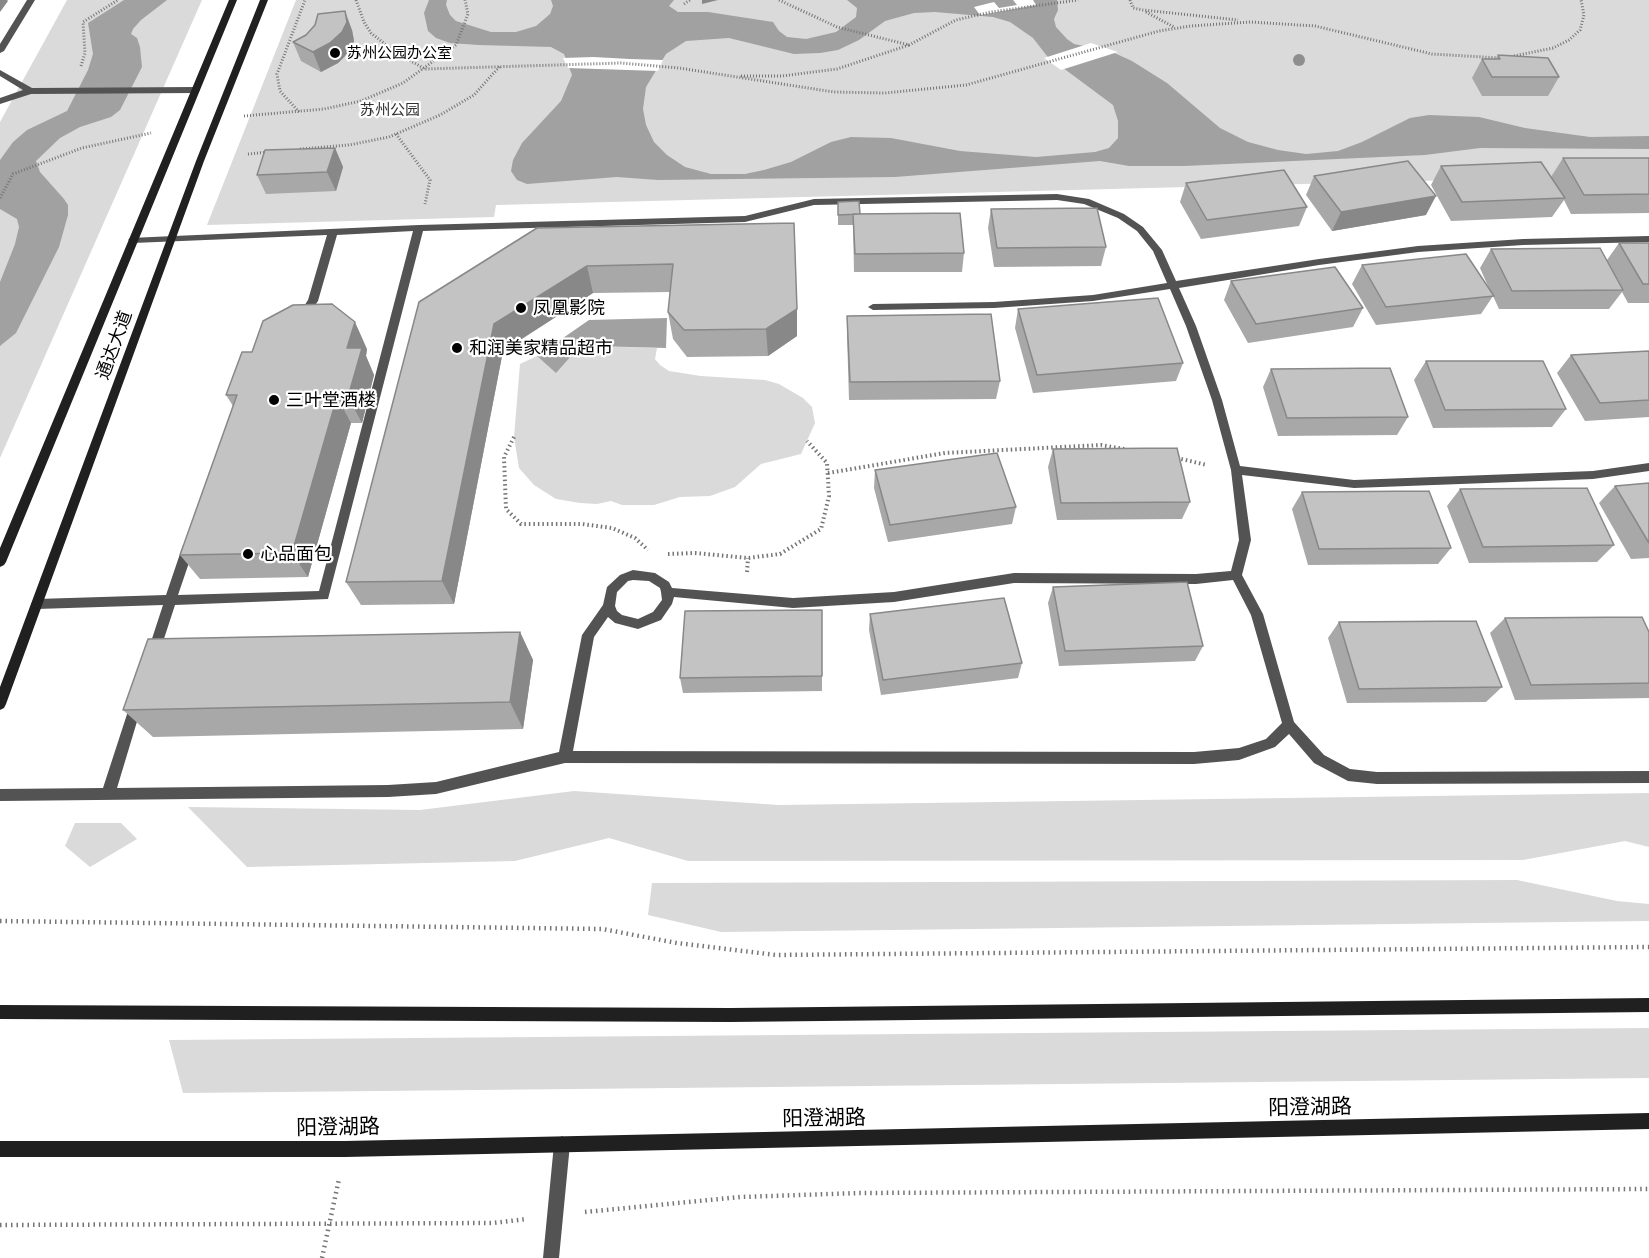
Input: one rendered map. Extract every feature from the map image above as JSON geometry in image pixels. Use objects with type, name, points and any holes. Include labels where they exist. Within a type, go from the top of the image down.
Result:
[{"type":"main road","name":"通达大道","points":[[0,562],[232,0]]},
{"type":"main road","name":"通达大道","points":[[0,704],[171,238],[264,0]]},
{"type":"main road","points":[[0,1012],[731,1015],[1649,1005]]},
{"type":"main road","name":"阳澄湖路","points":[[0,1149],[345,1149],[1649,1121]]},
{"type":"lane","points":[[0,51],[31,0]]},
{"type":"lane","points":[[0,72],[30,91]]},
{"type":"lane","points":[[0,101],[30,91],[196,90]]},
{"type":"lane","points":[[134,240],[419,228],[745,219],[814,202],[1057,197],[1086,201],[1121,216],[1140,229],[1157,250],[1191,326],[1217,399],[1236,470],[1245,540],[1236,575],[1257,614],[1289,725],[1319,759],[1347,775],[1377,777],[1649,777]]},
{"type":"lane","points":[[37,603],[324,596],[419,228]]},
{"type":"lane","points":[[289,326],[308,311],[313,301],[333,232]]},
{"type":"lane","points":[[873,307],[1005,304],[1093,298],[1319,262],[1418,249],[1523,242],[1649,239]]},
{"type":"lane","points":[[1236,470],[1354,484],[1593,475],[1649,467]]},
{"type":"lane","points":[[148,669],[192,534]]},
{"type":"lane","points":[[633,575],[651,576],[665,585],[667,592],[668,601],[664,609],[648,621],[628,623],[612,614],[609,606],[611,590],[624,578],[633,575]]},
{"type":"lane","points":[[667,592],[793,603],[894,597],[1014,578],[1196,579],[1236,575]]},
{"type":"lane","points":[[565,757],[588,635],[609,606]]},
{"type":"lane","points":[[108,794],[141,691]]},
{"type":"lane","points":[[0,795],[388,791],[436,788],[565,757],[1194,758],[1239,754],[1270,743],[1289,725]]},
{"type":"lane","points":[[551,1258],[562,1144]]},
{"type":"path","points":[[71,91],[86,53],[82,22],[118,0]]},
{"type":"path","points":[[299,112],[280,91],[277,74],[305,0]]},
{"type":"path","points":[[356,0],[363,22],[371,33],[395,52],[426,69],[597,63],[667,66],[807,89],[885,93],[966,85],[1176,28],[1250,22]]},
{"type":"path","points":[[217,118],[324,110],[370,97],[402,83],[426,69],[456,45],[468,11],[465,0]]},
{"type":"path","points":[[684,4],[690,0]]},
{"type":"path","points":[[779,0],[837,27],[882,36],[909,45]]},
{"type":"path","points":[[728,76],[782,76],[837,69],[909,45],[956,20],[1078,0]]},
{"type":"path","points":[[1130,0],[1133,8],[1143,10],[1250,22],[1315,26],[1432,54],[1487,59],[1524,56],[1553,48],[1569,40],[1580,30],[1584,15],[1581,0]]},
{"type":"path","points":[[1143,10],[1176,28]]},
{"type":"path","points":[[292,150],[349,145],[396,134],[440,115],[474,95],[501,66]]},
{"type":"path","points":[[396,134],[430,180],[419,228]]},
{"type":"path","points":[[0,198],[13,174],[82,148]]},
{"type":"path","points":[[248,154],[270,152]]},
{"type":"path","points":[[514,437],[504,457],[506,509],[520,524],[582,524],[612,528],[635,538],[652,555],[695,553],[748,558],[780,554],[821,529],[830,496],[827,463],[807,441]]},
{"type":"path","points":[[828,473],[945,453],[1101,445],[1133,451]]},
{"type":"path","points":[[1176,458],[1236,470]]},
{"type":"path","points":[[651,576],[652,555]]},
{"type":"path","points":[[0,921],[602,928],[677,943],[776,955],[1649,947]]},
{"type":"path","points":[[322,1258],[345,1149]]},
{"type":"path","points":[[0,1225],[494,1223],[740,1197],[860,1193],[1649,1189]]},
{"type":"green space","points":[[67,0],[202,0],[0,458],[0,122]]},
{"type":"green space","name":"苏州公园","points":[[296,0],[1649,0],[1649,175],[496,205],[494,217],[207,225]]},
{"type":"green space","points":[[592,346],[657,348],[655,359],[669,371],[701,376],[765,380],[779,384],[803,398],[812,407],[815,423],[801,454],[761,464],[735,487],[710,496],[680,497],[654,505],[622,505],[611,501],[597,504],[580,503],[556,499],[534,485],[519,468],[514,437],[520,364],[537,356],[556,372],[573,354]]},
{"type":"green space","points":[[574,791],[779,805],[1649,793],[1649,847],[1625,841],[1523,860],[688,861],[609,838],[515,861],[247,867],[188,807],[420,810]]},
{"type":"green space","points":[[75,823],[121,823],[137,839],[90,867],[65,846]]},
{"type":"green space","points":[[1517,880],[1617,901],[1649,904],[1649,921],[721,932],[648,915],[652,883]]},
{"type":"green space","points":[[1649,1028],[1649,1078],[183,1093],[169,1040]]},
{"type":"shaded area","points":[[124,0],[167,0],[133,29],[131,34],[137,38],[140,47],[142,67],[120,110],[111,117],[80,127],[60,138],[36,161],[40,172],[68,205],[68,215],[59,247],[16,333],[0,346],[0,282],[19,227],[17,219],[0,209],[0,160],[13,142],[27,130],[67,111],[88,70],[93,54],[88,23]]},
{"type":"shaded area","points":[[429,0],[447,0],[446,5],[450,15],[456,21],[491,32],[516,32],[536,26],[550,14],[553,6],[551,0],[674,0],[669,6],[678,12],[708,12],[773,22],[787,37],[806,39],[836,32],[856,17],[857,8],[847,0],[1057,0],[1058,10],[1054,19],[1056,27],[1074,44],[1110,51],[1132,61],[1167,83],[1220,128],[1248,142],[1278,150],[1306,154],[1338,151],[1362,142],[1410,118],[1429,115],[1479,117],[1525,128],[1590,137],[1649,136],[1649,149],[1480,148],[1425,155],[1184,166],[1129,166],[1100,161],[895,177],[658,180],[617,177],[527,184],[517,180],[511,171],[513,160],[522,143],[561,101],[572,75],[564,54],[551,47],[450,43],[436,38],[428,31],[424,13]],"holes":[[[935,12],[993,17],[1010,22],[1033,38],[1047,56],[1113,105],[1118,121],[1118,138],[1109,148],[1095,152],[1036,157],[960,151],[891,138],[851,137],[831,142],[791,162],[764,170],[745,174],[711,174],[685,167],[667,155],[654,142],[646,125],[643,109],[646,87],[666,54],[686,41],[729,38],[794,54],[820,53],[838,50],[859,40],[885,21],[914,13]]]},
{"type":"shaded area","points":[[667,318],[666,348],[592,346],[573,354],[556,373],[537,356],[589,320]]},
{"type":"pier","points":[[1013,0],[1033,0],[1036,5],[980,15],[974,7],[994,2],[999,8],[1017,5]]},
{"type":"pier","points":[[1091,43],[1118,52],[1061,70],[1044,58]]},
{"type":"pier","points":[[563,58],[663,60],[658,71],[568,68]]},
{"type":"building","points":[[345,11],[347,22],[342,32],[330,43],[313,52],[293,42],[306,35],[315,25],[318,14]]},
{"type":"building","points":[[1498,55],[1548,58],[1559,77],[1492,77],[1482,59],[1500,59]]},
{"type":"building","points":[[335,148],[327,172],[257,175],[265,150]]},
{"type":"building","points":[[1563,158],[1649,158],[1649,194],[1584,195]]},
{"type":"building","points":[[1408,161],[1436,196],[1341,212],[1314,176]]},
{"type":"building","points":[[1541,162],[1565,198],[1462,202],[1441,166]]},
{"type":"building","points":[[1284,170],[1307,207],[1207,220],[1186,183]]},
{"type":"building","points":[[859,201],[860,214],[838,215],[838,202]]},
{"type":"building","points":[[1097,208],[1106,247],[997,248],[991,209]]},
{"type":"building","points":[[960,213],[964,253],[855,254],[853,214]]},
{"type":"building","points":[[794,223],[797,309],[766,329],[684,330],[668,312],[673,264],[587,266],[494,324],[442,581],[346,582],[419,302],[537,228]]},
{"type":"building","points":[[1619,243],[1649,243],[1649,284],[1643,284]]},
{"type":"building","points":[[1600,248],[1623,290],[1512,291],[1491,249]]},
{"type":"building","points":[[1466,254],[1494,296],[1386,307],[1362,265]]},
{"type":"building","points":[[1335,267],[1363,308],[1256,324],[1231,281]]},
{"type":"building","points":[[1158,298],[1183,363],[1037,375],[1018,309]]},
{"type":"building","points":[[332,304],[355,322],[347,348],[362,348],[348,397],[337,397],[292,553],[180,555],[237,395],[226,395],[242,352],[252,352],[263,321],[293,305]]},
{"type":"building","points":[[991,314],[1000,381],[850,382],[847,316]]},
{"type":"building","points":[[1649,351],[1649,400],[1600,403],[1571,355]]},
{"type":"building","points":[[1426,361],[1543,361],[1566,409],[1445,410]]},
{"type":"building","points":[[1390,368],[1408,417],[1287,418],[1271,369]]},
{"type":"building","points":[[1177,448],[1190,502],[1061,503],[1053,449]]},
{"type":"building","points":[[997,453],[1016,507],[890,525],[875,470]]},
{"type":"building","points":[[1649,483],[1649,543],[1615,486]]},
{"type":"building","points":[[1587,488],[1614,545],[1483,547],[1460,489]]},
{"type":"building","points":[[1429,491],[1451,548],[1319,549],[1302,492]]},
{"type":"building","points":[[1187,582],[1203,646],[1065,651],[1053,587]]},
{"type":"building","points":[[1004,598],[1022,663],[883,680],[870,614]]},
{"type":"building","points":[[822,610],[822,676],[680,678],[685,611]]},
{"type":"building","points":[[1642,617],[1649,632],[1649,683],[1531,685],[1505,618]]},
{"type":"building","points":[[1476,621],[1502,687],[1359,689],[1339,622]]},
{"type":"building","points":[[520,632],[510,702],[123,710],[148,639]]},
{"type":"place","name":"苏州公园办公室","points":[[335,53]]},
{"type":"place","name":"凤凰影院","points":[[521,308]]},
{"type":"place","name":"和润美家精品超市","points":[[457,348]]},
{"type":"place","name":"三叶堂酒楼","points":[[274,400]]},
{"type":"place","name":"心品面包","points":[[248,554]]}]
